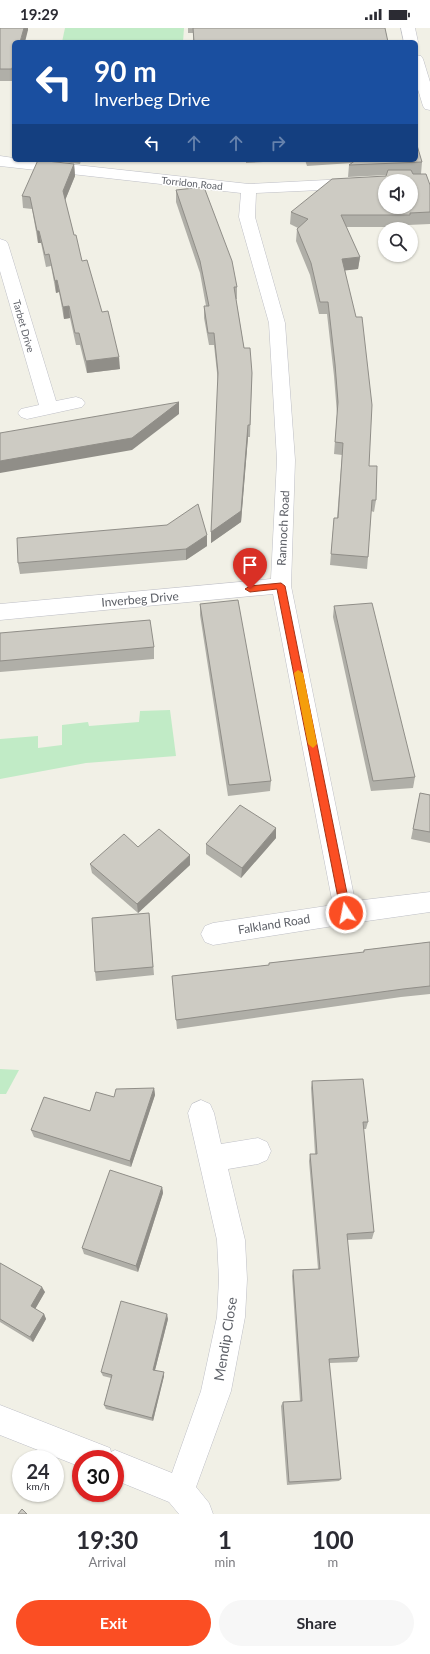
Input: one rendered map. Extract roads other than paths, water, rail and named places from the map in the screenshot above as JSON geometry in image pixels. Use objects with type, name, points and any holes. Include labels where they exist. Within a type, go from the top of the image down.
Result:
[{"type":"street","points":[[408,28],[411,40]]},
{"type":"street","points":[[418,76],[430,106]]},
{"type":"street","name":"Torridon Road","points":[[0,162],[248,189],[378,182]]},
{"type":"street","name":"Rannoch Road","points":[[248,189],[248,216],[278,323],[286,460],[281,586],[346,913]]},
{"type":"street","name":"Tarbet Drive","points":[[0,244],[48,408]]},
{"type":"street","points":[[27,413],[76,403]]},
{"type":"street","name":"Inverbeg Drive","points":[[0,612],[281,586]]},
{"type":"street","name":"Falkland Road","points":[[213,934],[346,913],[430,902]]},
{"type":"street","name":"Mendip Close","points":[[180,1491],[216,1390],[231,1317],[233,1279],[231,1240],[201,1113]]},
{"type":"street","points":[[211,1159],[258,1151]]},
{"type":"street","points":[[0,1420],[76,1450]]},
{"type":"street","points":[[124,1469],[180,1491],[198,1514]]}]
